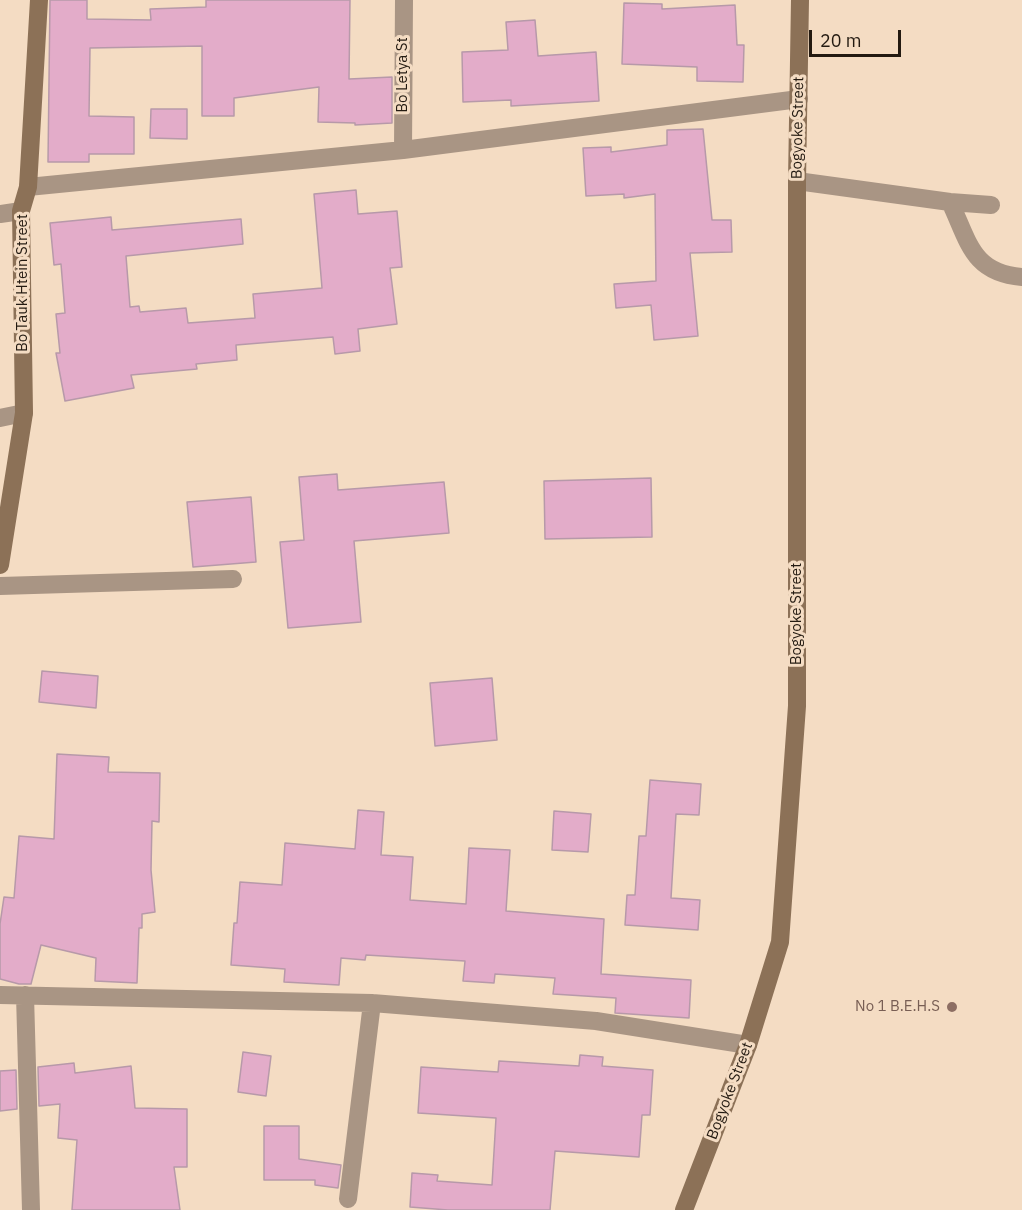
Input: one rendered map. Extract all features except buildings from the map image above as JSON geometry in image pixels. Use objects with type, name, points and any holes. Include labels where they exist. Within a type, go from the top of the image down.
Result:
[{"type":"main road","name":"Bo Tauk Htein Street","points":[[0,565],[24,413],[21,211],[28,187],[39,0]]},
{"type":"main road","name":"Bogyoke Street","points":[[684,1210],[748,1045],[780,942],[797,706],[797,181],[800,0]]},
{"type":"street","name":"Bo Letya St","points":[[403,150],[404,0]]},
{"type":"street","points":[[28,187],[403,150],[799,99]]},
{"type":"street","points":[[797,181],[950,202],[991,205]]},
{"type":"street","points":[[950,202],[978,259],[990,270],[1004,275],[1022,277]]},
{"type":"street","points":[[0,214],[21,211]]},
{"type":"street","points":[[0,418],[24,413]]},
{"type":"street","points":[[0,586],[233,579]]},
{"type":"street","points":[[0,994],[372,1003],[596,1021],[748,1045]]},
{"type":"street","points":[[25,995],[31,1210]]},
{"type":"street","points":[[348,1198],[372,1003]]},
{"type":"place","name":"No 1 B.E.H.S","points":[[952,1007]]}]
